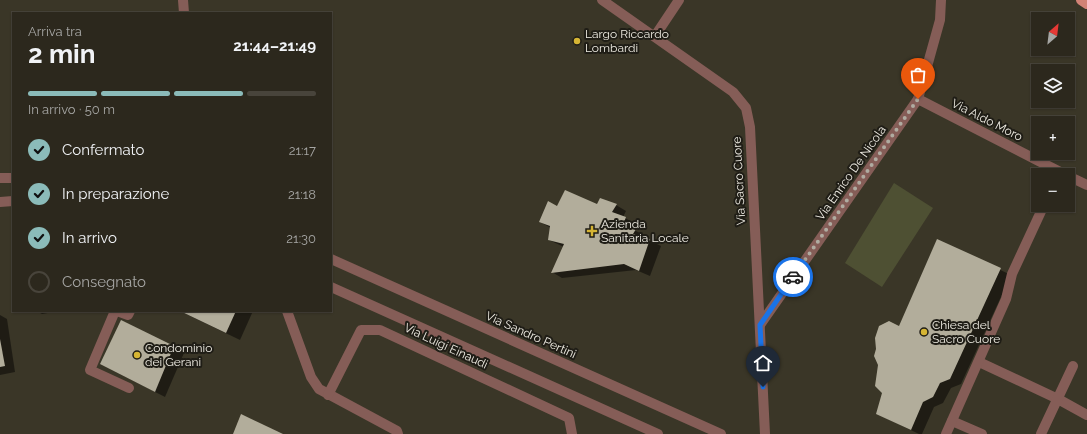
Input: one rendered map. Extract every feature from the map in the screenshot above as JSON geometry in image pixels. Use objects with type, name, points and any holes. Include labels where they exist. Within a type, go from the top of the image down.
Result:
[{"type":"main road","points":[[1081,0],[1087,4]]},
{"type":"street","points":[[183,0],[184,12]]},
{"type":"street","name":"Via Sacro Cuore","points":[[602,0],[733,92],[746,108],[750,127],[765,434]]},
{"type":"street","points":[[655,36],[679,0]]},
{"type":"street","name":"Via Enrico De Nicola","points":[[760,325],[918,99],[940,20],[941,0]]},
{"type":"street","name":"Via Aldo Moro","points":[[918,99],[1051,168]]},
{"type":"street","points":[[0,178],[12,178]]},
{"type":"street","name":"Via Aldo Moro","points":[[1075,180],[1087,185]]},
{"type":"street","points":[[0,202],[12,201]]},
{"type":"street","points":[[946,434],[1006,299],[1012,274],[1041,212]]},
{"type":"street","name":"Via Sandro Pertini","points":[[332,259],[721,434]]},
{"type":"street","points":[[332,287],[658,434]]},
{"type":"street","points":[[116,312],[90,370],[129,388]]},
{"type":"street","points":[[119,312],[128,315],[130,312]]},
{"type":"street","points":[[286,312],[311,377],[319,389],[400,433]]},
{"type":"street","name":"Via Luigi Einaudi","points":[[328,395],[361,330],[380,330],[569,418],[572,434]]},
{"type":"street","points":[[979,362],[1058,399],[1087,415]]},
{"type":"street","points":[[1041,434],[1073,366]]},
{"type":"street","points":[[952,421],[982,434]]},
{"type":"green space","points":[[894,183],[933,208],[882,287],[845,263]]},
{"type":"building","name":"Azienda Sanitaria Locale","points":[[565,190],[597,204],[600,198],[617,204],[612,212],[626,217],[623,225],[636,229],[633,234],[650,239],[639,271],[624,264],[551,273],[564,244],[548,240],[550,226],[539,222],[548,201],[557,206]]},
{"type":"building","name":"Chiesa del Sacro Cuore","points":[[937,239],[1001,268],[950,379],[940,383],[933,397],[923,402],[911,430],[876,414],[882,393],[875,386],[878,365],[874,356],[876,349],[875,338],[879,326],[889,321],[899,326]]},
{"type":"building","points":[[182,312],[236,312],[226,333]]},
{"type":"building","name":"Condominio dei Gerani","points":[[121,320],[174,346],[155,392],[100,364]]},
{"type":"building","points":[[0,339],[5,366],[0,367]]},
{"type":"building","points":[[241,414],[283,434],[233,434]]},
{"type":"way so far","points":[[793,277],[918,99]]},
{"type":"place","name":"Largo Riccardo Lombardi","points":[[577,41]]},
{"type":"place","name":"Azienda Sanitaria Locale","points":[[592,231]]},
{"type":"place","name":"Chiesa del Sacro Cuore","points":[[924,332]]},
{"type":"place","name":"Condominio dei Gerani","points":[[137,355]]},
{"type":"route","points":[[763,387],[760,325],[793,277]]}]
